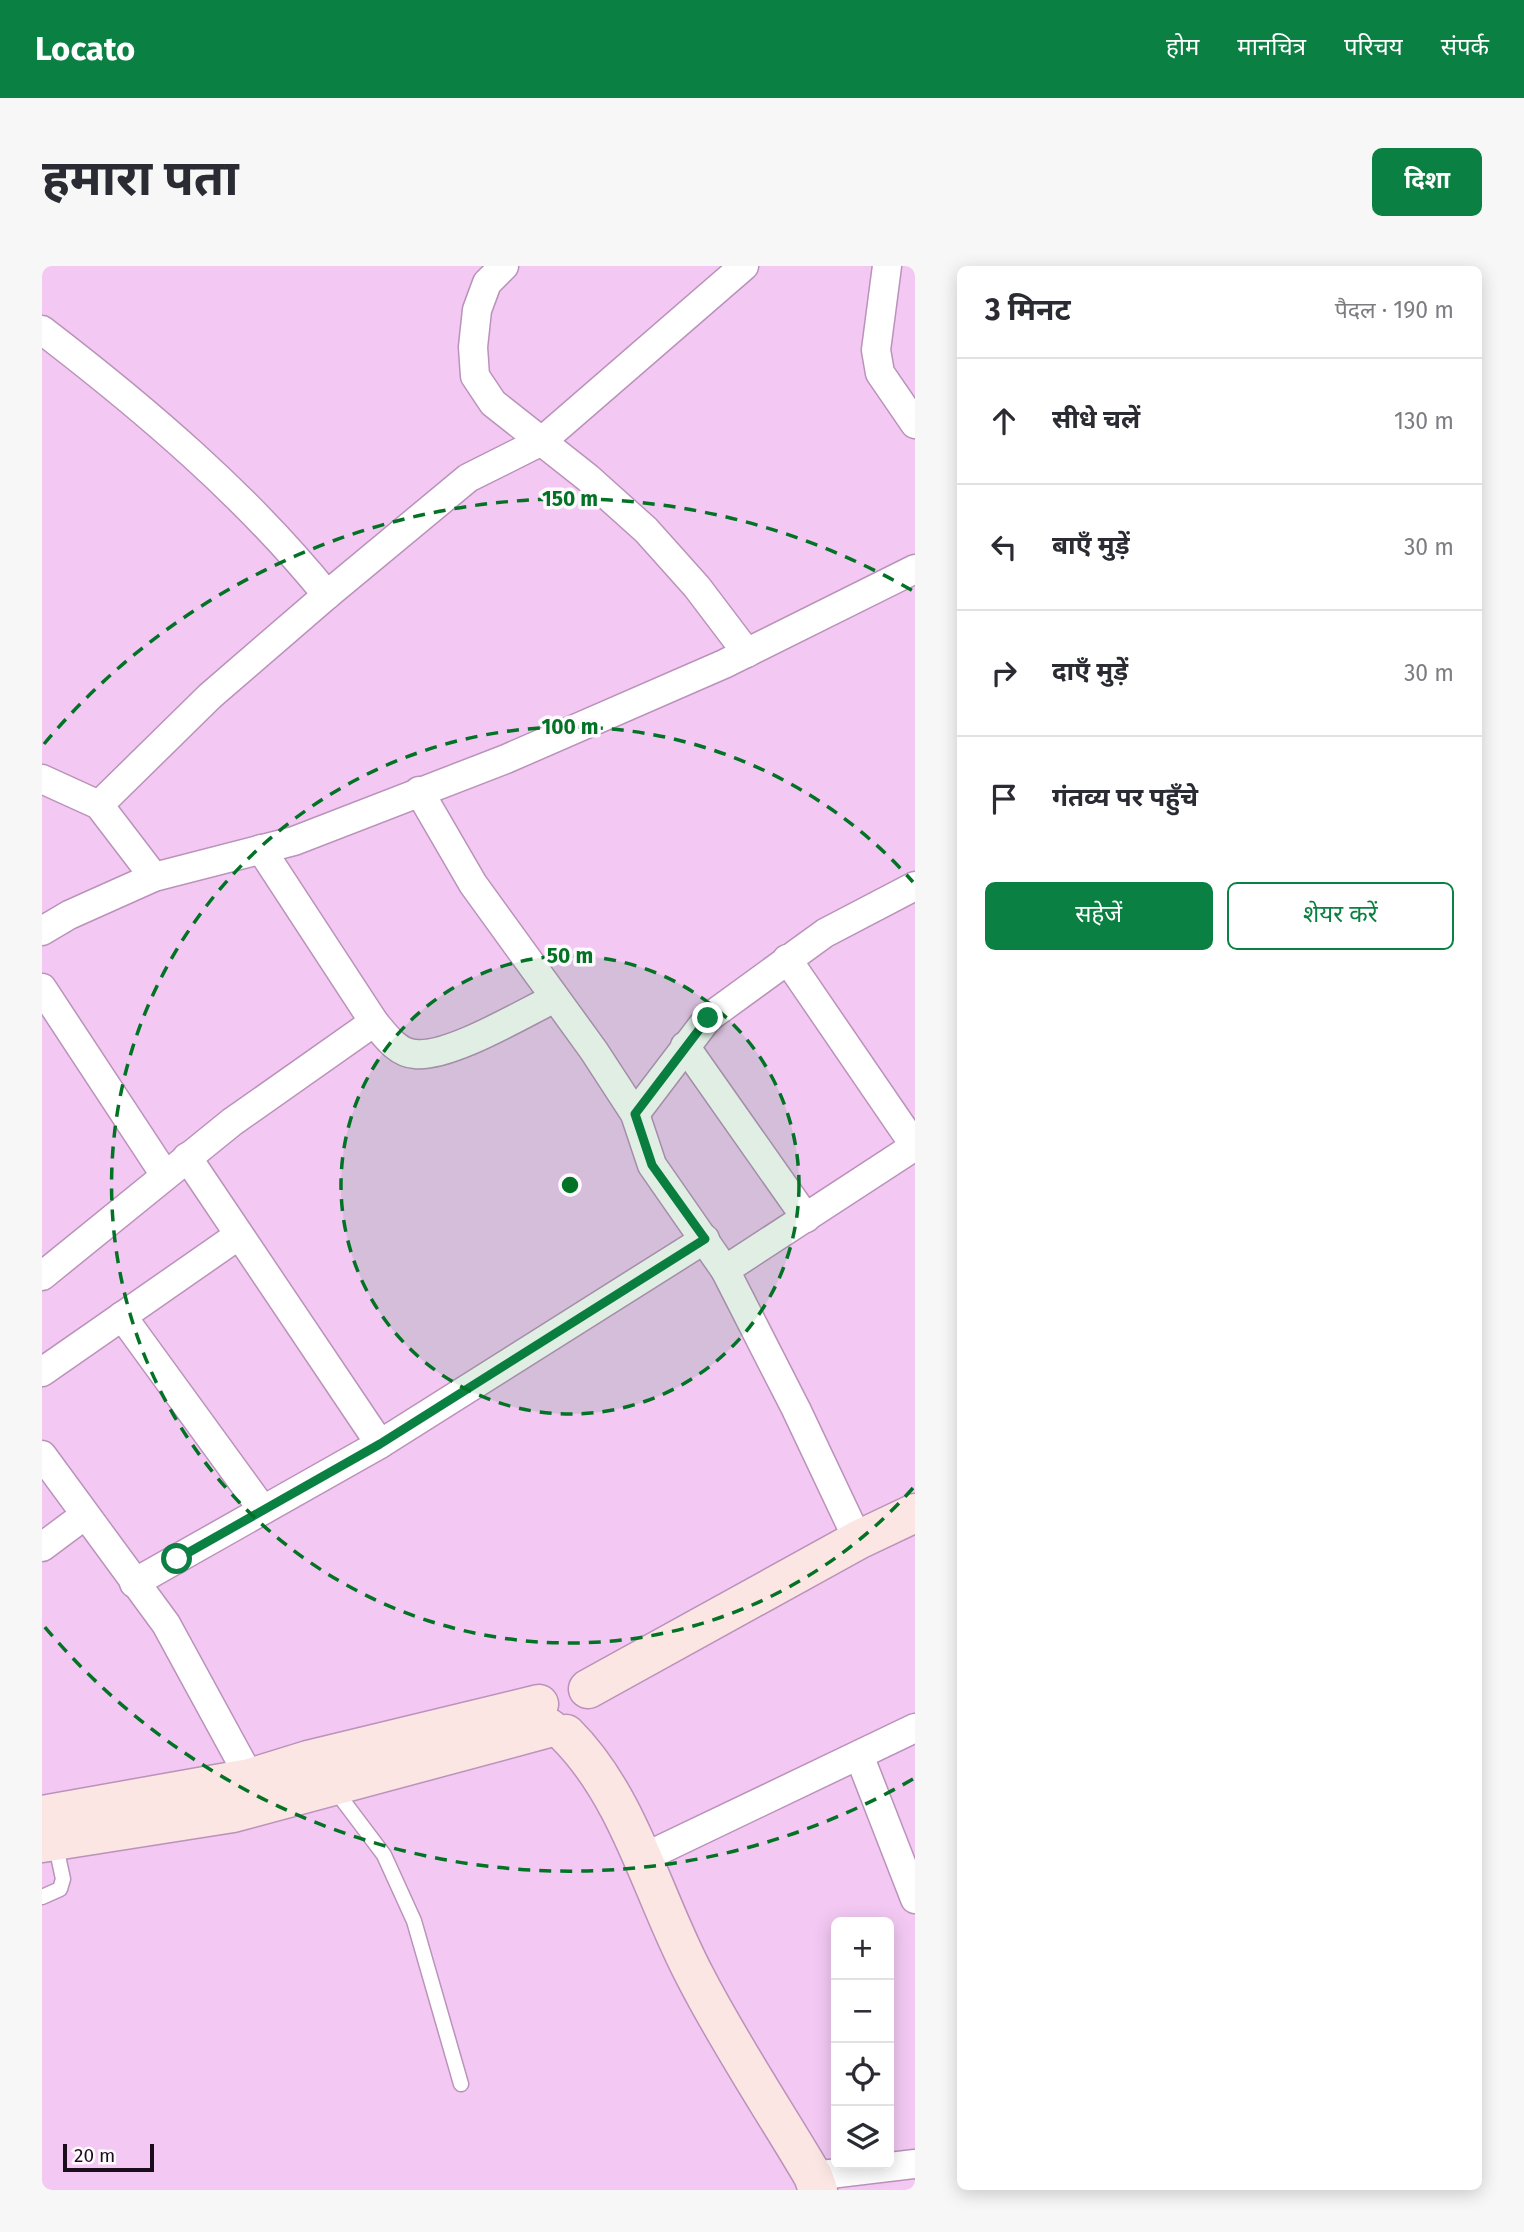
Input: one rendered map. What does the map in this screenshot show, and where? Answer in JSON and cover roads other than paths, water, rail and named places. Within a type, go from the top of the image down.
[{"type":"street","points":[[504,266],[487,283],[477,310],[473,347],[475,376],[493,403],[646,530],[697,587],[747,653]]},
{"type":"street","points":[[99,805],[210,696],[327,595],[468,478],[542,441],[744,266]]},
{"type":"street","points":[[887,266],[876,350],[880,373],[915,425]]},
{"type":"street","points":[[42,330],[139,407],[188,452],[287,545],[327,595]]},
{"type":"street","points":[[42,931],[69,915],[154,877],[294,841],[506,759],[747,653],[915,569]]},
{"type":"street","points":[[42,779],[99,805],[154,877]]},
{"type":"street","points":[[419,791],[473,884],[594,1051],[635,1114],[652,1165],[725,1270],[858,1540]]},
{"type":"street","points":[[261,849],[374,1023],[396,1047],[415,1055],[443,1052],[555,998]]},
{"type":"street","points":[[635,1114],[708,1018],[825,933],[915,886]]},
{"type":"street","points":[[725,1270],[915,1146],[787,959]]},
{"type":"street","points":[[42,988],[165,1175]]},
{"type":"street","points":[[42,1276],[232,1122],[374,1023]]},
{"type":"street","points":[[685,1046],[806,1218]]},
{"type":"street","points":[[187,1157],[380,1444]]},
{"type":"street","points":[[42,1371],[239,1235]]},
{"type":"street","points":[[134,1583],[380,1444],[705,1239]]},
{"type":"street","points":[[122,1316],[263,1510]]},
{"type":"street","points":[[42,1455],[166,1624],[250,1777]]},
{"type":"street","points":[[915,1513],[858,1540],[587,1689],[581,1683],[563,1679],[547,1688],[552,1722],[589,1757],[600,1774],[697,1980],[816,2183],[915,2164]]},
{"type":"street","points":[[42,1547],[85,1515]]},
{"type":"street","points":[[46,1833],[308,1760],[552,1722]]},
{"type":"street","points":[[46,1833],[233,1813],[552,1722]]},
{"type":"street","points":[[641,1859],[915,1728]]},
{"type":"street","points":[[859,1755],[915,1899]]},
{"type":"lane","points":[[331,1787],[360,1820],[384,1855],[414,1921],[461,2084]]},
{"type":"lane","points":[[42,1897],[60,1889],[63,1879],[46,1833]]}]
